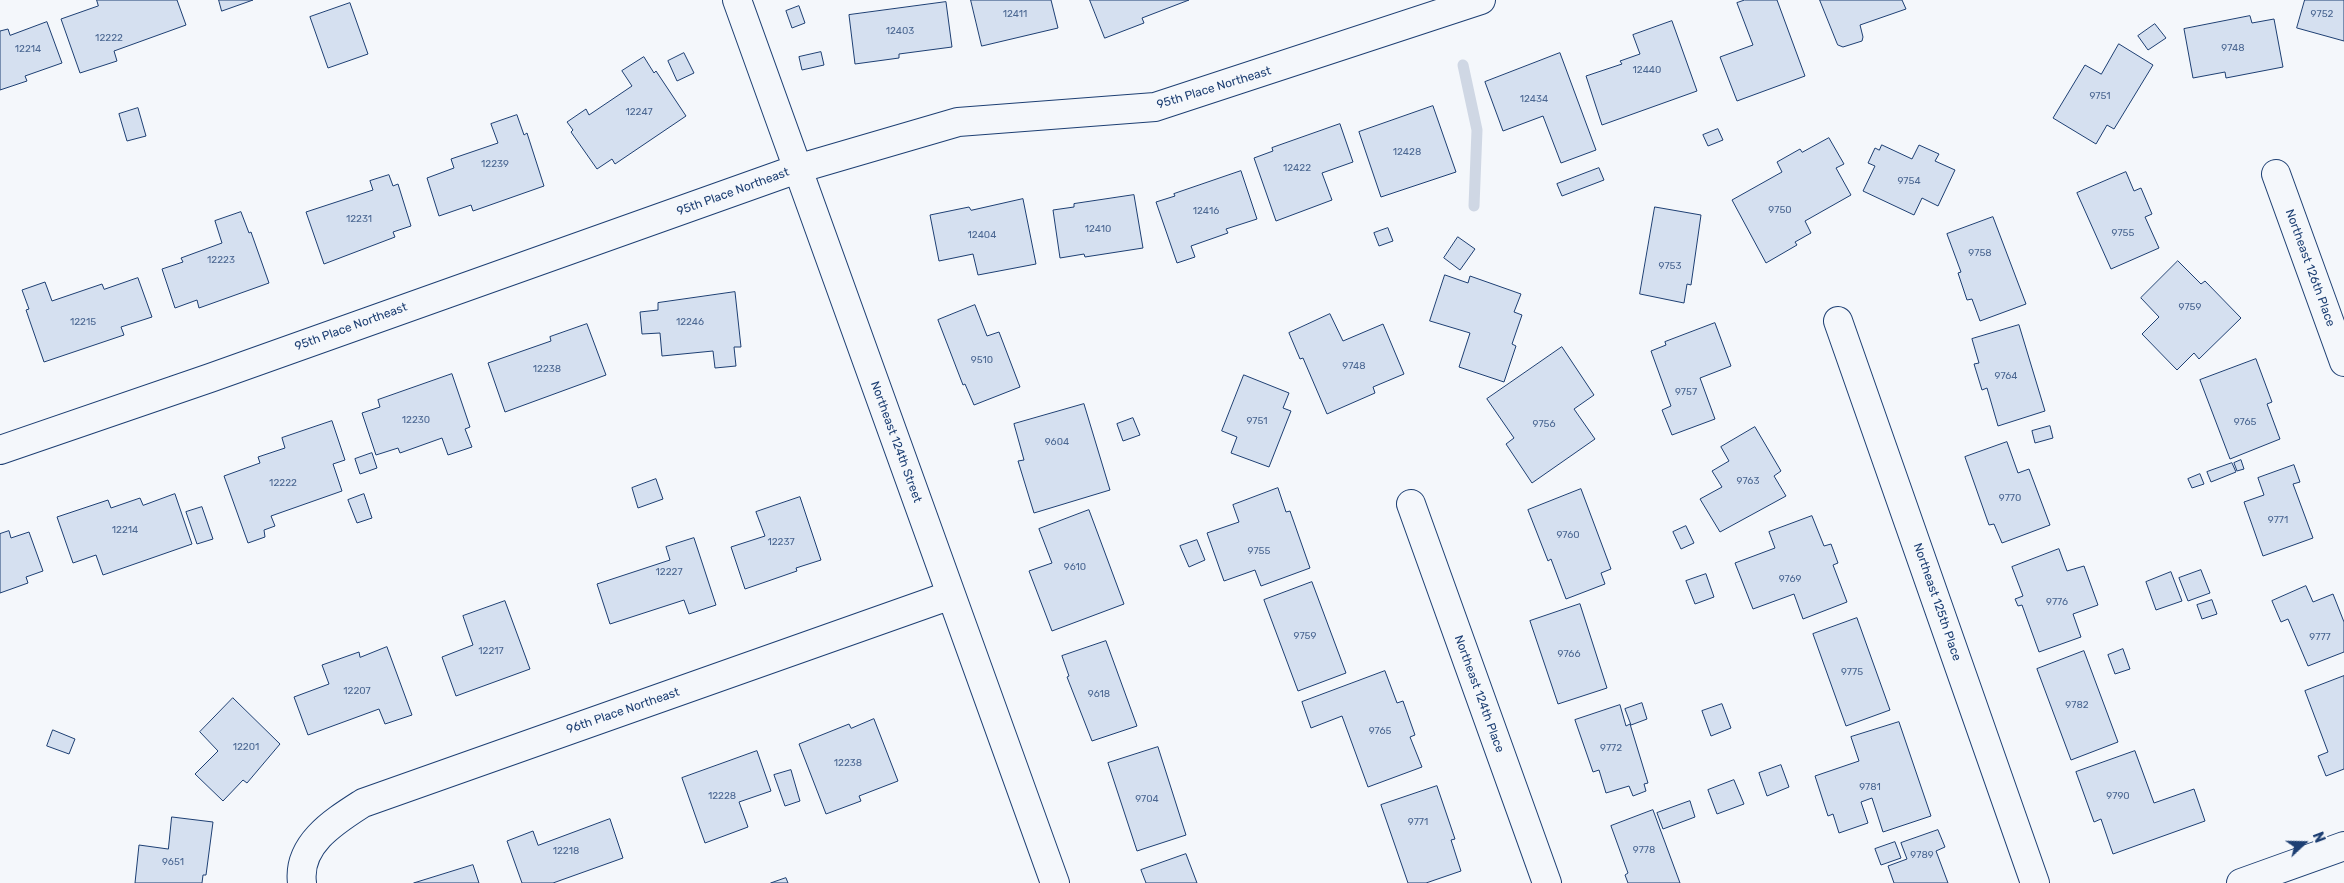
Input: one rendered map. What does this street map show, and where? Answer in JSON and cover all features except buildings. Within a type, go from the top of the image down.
[{"type":"street","name":"Northeast 124th Street","points":[[737,0],[1055,883]]},
{"type":"street","name":"95th Place Northeast","points":[[0,450],[210,378],[797,169],[958,122],[1155,107],[1302,61],[1481,0]]},
{"type":"street","name":"Northeast 126th Place","points":[[2276,174],[2344,362]]},
{"type":"street","name":"Northeast 125th Place","points":[[1838,321],[2036,883]]},
{"type":"street","name":"Northeast 124th Place","points":[[1411,504],[1547,883]]},
{"type":"street","name":"96th Place Northeast","points":[[302,883],[307,850],[331,823],[363,803],[951,595]]},
{"type":"street","points":[[2241,883],[2344,846]]},
{"type":"waterway","points":[[1463,65],[1477,130],[1474,206]]}]
